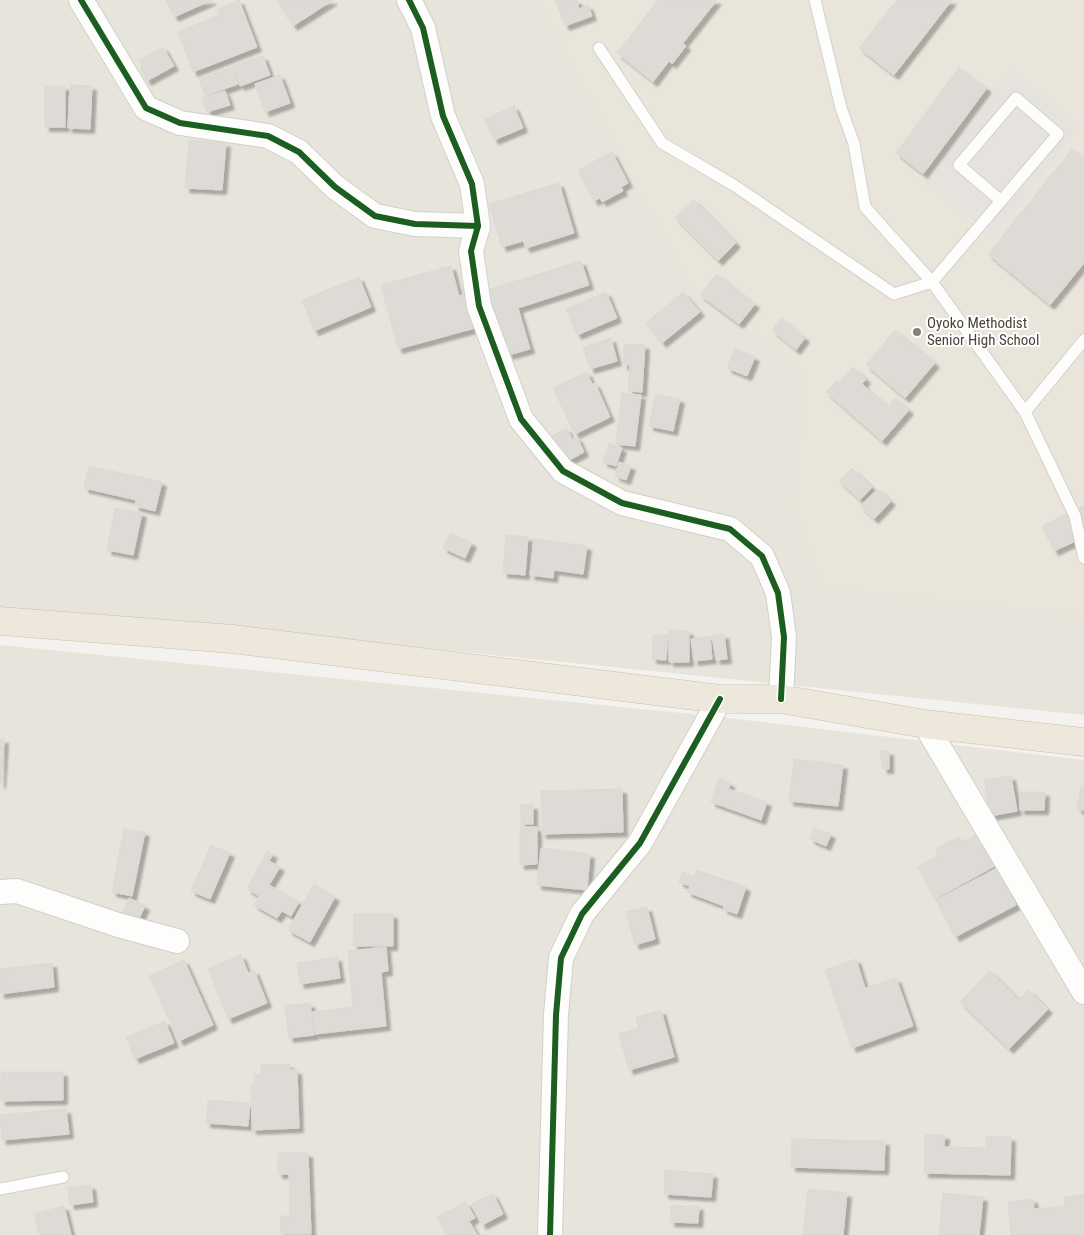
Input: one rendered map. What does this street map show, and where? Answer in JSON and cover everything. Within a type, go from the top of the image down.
[{"type":"highway","points":[[0,621],[232,639],[720,699],[781,700],[926,724],[1084,742]]},
{"type":"street","points":[[81,0],[146,108],[180,123],[268,136],[299,152],[335,187],[375,216],[415,224],[478,226]]},
{"type":"street","points":[[409,0],[423,28],[443,116],[472,184],[478,226],[471,251],[479,306],[521,419],[563,470],[622,503],[730,529],[762,556],[778,594],[783,628],[781,700]]},
{"type":"street","points":[[550,1235],[556,1015],[560,958],[582,914],[640,843],[720,699]]},
{"type":"street","points":[[926,724],[1084,992]]},
{"type":"street","points":[[0,892],[17,891],[118,925],[177,941]]},
{"type":"lane","points":[[815,0],[841,108],[854,144],[865,207],[932,282],[1025,412],[1075,516],[1084,558]]},
{"type":"lane","points":[[599,48],[662,143],[735,186],[894,294],[932,282],[1001,201],[1058,134],[1016,98],[959,165],[1001,201]]},
{"type":"lane","points":[[1025,412],[1084,340]]},
{"type":"lane","points":[[1084,733],[1084,742]]},
{"type":"lane","points":[[0,1189],[63,1177]]},
{"type":"shaded area","points":[[0,0],[1084,0],[1084,715],[315,637],[0,610]]},
{"type":"shaded area","name":"Oyoko Methodist Senior High School","points":[[540,0],[1084,0],[1084,616],[824,588],[793,508],[806,372],[694,293],[542,9]]},
{"type":"shaded area","points":[[1010,70],[1080,126],[993,237],[923,181]]},
{"type":"shaded area","points":[[0,645],[702,715],[1084,760],[1084,1235],[0,1235]]},
{"type":"building","points":[[166,0],[212,0],[174,17]]},
{"type":"building","points":[[239,0],[257,47],[193,72],[178,32],[220,15],[217,9]]},
{"type":"building","points":[[277,0],[333,0],[293,26]]},
{"type":"building","points":[[555,0],[577,0],[579,9],[588,5],[592,16],[565,26]]},
{"type":"building","points":[[658,0],[717,0],[683,43],[686,46],[672,64],[669,61],[653,82],[617,53]]},
{"type":"building","points":[[897,0],[952,0],[894,75],[859,48]]},
{"type":"building","points":[[163,47],[174,66],[147,81],[140,68],[143,67],[139,60]]},
{"type":"building","points":[[263,56],[270,75],[240,86],[233,66]]},
{"type":"building","points":[[232,67],[238,84],[205,96],[199,79]]},
{"type":"building","points":[[959,68],[987,88],[923,174],[896,153]]},
{"type":"building","points":[[280,75],[290,103],[265,112],[255,84]]},
{"type":"building","points":[[70,85],[92,86],[90,129],[68,128]]},
{"type":"building","points":[[45,86],[65,86],[65,127],[45,127]]},
{"type":"building","points":[[225,91],[230,105],[207,112],[202,98]]},
{"type":"building","points":[[514,106],[523,128],[494,140],[485,119]]},
{"type":"building","points":[[189,140],[226,143],[222,190],[185,188]]},
{"type":"building","points":[[1072,149],[1084,159],[1084,263],[1050,305],[988,254]]},
{"type":"building","points":[[612,152],[628,183],[621,187],[623,191],[602,202],[600,198],[594,201],[578,170]]},
{"type":"building","points":[[559,183],[574,233],[526,248],[523,241],[502,247],[489,204]]},
{"type":"building","points":[[694,200],[736,243],[718,261],[675,218]]},
{"type":"building","points":[[581,261],[589,285],[518,308],[530,349],[508,355],[487,290]]},
{"type":"building","points":[[451,266],[459,296],[469,293],[479,327],[398,349],[381,285]]},
{"type":"building","points":[[716,274],[755,304],[739,324],[700,295]]},
{"type":"building","points":[[359,277],[371,307],[314,331],[302,300]]},
{"type":"building","points":[[606,292],[617,318],[577,335],[566,309]]},
{"type":"building","points":[[683,292],[700,312],[662,343],[646,323]]},
{"type":"building","points":[[781,318],[805,338],[796,350],[772,330]]},
{"type":"building","points":[[895,330],[935,363],[905,398],[866,365]]},
{"type":"building","points":[[611,338],[617,361],[590,369],[583,347]]},
{"type":"building","points":[[624,344],[645,345],[642,392],[628,391],[630,365],[623,365]]},
{"type":"building","points":[[735,349],[755,357],[747,376],[727,368]]},
{"type":"building","points":[[853,367],[866,379],[862,384],[888,407],[895,398],[909,410],[882,441],[826,392],[836,381],[839,383]]},
{"type":"building","points":[[587,372],[592,384],[595,383],[610,417],[575,434],[553,388]]},
{"type":"building","points":[[622,393],[641,395],[635,446],[616,444]]},
{"type":"building","points":[[656,394],[680,399],[673,431],[649,426]]},
{"type":"building","points":[[566,428],[572,439],[577,437],[584,452],[566,462],[552,436]]},
{"type":"building","points":[[609,443],[622,448],[616,466],[603,462]]},
{"type":"building","points":[[619,462],[631,466],[626,480],[615,476]]},
{"type":"building","points":[[89,466],[162,482],[155,511],[135,506],[136,500],[84,488]]},
{"type":"building","points":[[852,468],[872,487],[860,500],[839,481]]},
{"type":"building","points":[[878,489],[891,501],[874,519],[860,506]]},
{"type":"building","points":[[1084,506],[1084,537],[1054,551],[1042,526]]},
{"type":"building","points":[[115,508],[142,513],[133,555],[107,550]]},
{"type":"building","points":[[450,533],[472,543],[465,558],[443,548]]},
{"type":"building","points":[[506,535],[528,537],[525,575],[503,573]]},
{"type":"building","points":[[534,539],[587,546],[583,574],[554,570],[553,578],[530,575]]},
{"type":"building","points":[[669,630],[689,631],[689,662],[669,662]]},
{"type":"building","points":[[724,634],[727,659],[716,660],[712,636]]},
{"type":"building","points":[[653,635],[668,635],[666,660],[652,659]]},
{"type":"building","points":[[710,636],[712,659],[694,661],[691,639]]},
{"type":"building","points":[[0,739],[4,739],[1,784],[0,784]]},
{"type":"building","points":[[880,751],[889,751],[889,769],[883,769]]},
{"type":"building","points":[[794,759],[843,765],[838,806],[789,801]]},
{"type":"building","points":[[1011,776],[1017,811],[990,816],[984,780]]},
{"type":"building","points":[[719,778],[730,783],[729,789],[767,802],[761,820],[711,802]]},
{"type":"building","points":[[1081,787],[1084,788],[1084,810],[1077,809]]},
{"type":"building","points":[[622,789],[623,832],[542,834],[541,791]]},
{"type":"building","points":[[1020,792],[1045,792],[1044,810],[1020,810]]},
{"type":"building","points":[[521,805],[533,805],[533,824],[521,824]]},
{"type":"building","points":[[520,827],[537,827],[537,864],[520,865]]},
{"type":"building","points":[[814,828],[831,834],[826,846],[810,839]]},
{"type":"building","points":[[124,829],[145,832],[132,896],[112,892]]},
{"type":"building","points":[[978,834],[995,866],[935,899],[918,867],[938,855],[936,849],[958,837],[962,842]]},
{"type":"building","points":[[211,845],[230,853],[210,899],[191,891]]},
{"type":"building","points":[[541,848],[590,854],[587,890],[537,885]]},
{"type":"building","points":[[267,851],[273,854],[269,861],[280,867],[269,885],[299,902],[291,916],[282,911],[277,918],[254,905],[259,896],[247,889]]},
{"type":"building","points":[[997,868],[1016,905],[955,937],[936,900]]},
{"type":"building","points":[[696,870],[746,887],[737,914],[723,909],[724,906],[687,892],[690,886],[679,882],[682,872],[694,877]]},
{"type":"building","points":[[314,884],[335,897],[310,942],[288,930]]},
{"type":"building","points":[[129,898],[145,906],[136,925],[120,918]]},
{"type":"building","points":[[647,907],[655,939],[635,945],[626,912]]},
{"type":"building","points":[[354,914],[393,914],[393,946],[353,946]]},
{"type":"building","points":[[386,947],[388,971],[381,972],[386,1026],[315,1034],[312,1012],[353,1007],[348,951]]},
{"type":"building","points":[[241,955],[248,973],[254,970],[267,1003],[228,1019],[208,969]]},
{"type":"building","points":[[337,957],[340,978],[300,984],[297,963]]},
{"type":"building","points":[[856,959],[865,988],[896,978],[913,1026],[852,1048],[825,970]]},
{"type":"building","points":[[184,960],[213,1025],[179,1041],[149,976]]},
{"type":"building","points":[[52,963],[54,987],[0,994],[0,969]]},
{"type":"building","points":[[990,971],[1019,1000],[1029,990],[1048,1009],[1009,1049],[960,1002]]},
{"type":"building","points":[[310,1003],[314,1035],[289,1038],[285,1006]]},
{"type":"building","points":[[661,1010],[674,1057],[629,1070],[619,1034],[639,1028],[636,1017]]},
{"type":"building","points":[[165,1021],[174,1043],[135,1059],[126,1037]]},
{"type":"building","points":[[289,1064],[290,1070],[297,1070],[299,1128],[252,1130],[251,1084],[255,1084],[254,1074],[261,1074],[261,1065]]},
{"type":"building","points":[[1,1072],[63,1072],[63,1100],[1,1101]]},
{"type":"building","points":[[208,1100],[250,1103],[248,1126],[206,1123]]},
{"type":"building","points":[[66,1109],[69,1134],[2,1140],[0,1115]]},
{"type":"building","points":[[925,1135],[945,1135],[944,1147],[986,1148],[986,1137],[1011,1137],[1010,1175],[924,1173]]},
{"type":"building","points":[[792,1139],[885,1141],[884,1170],[791,1167]]},
{"type":"building","points":[[278,1153],[308,1153],[311,1234],[281,1234],[280,1216],[290,1216],[289,1174],[278,1174]]},
{"type":"building","points":[[665,1170],[713,1174],[711,1197],[664,1194]]},
{"type":"building","points":[[91,1185],[93,1202],[70,1205],[68,1188]]},
{"type":"building","points":[[808,1189],[847,1193],[843,1235],[803,1235]]},
{"type":"building","points":[[943,1193],[983,1197],[979,1235],[939,1235]]},
{"type":"building","points":[[493,1194],[503,1214],[482,1225],[472,1203]]},
{"type":"building","points":[[1084,1195],[1084,1235],[1011,1235],[1008,1202],[1033,1199],[1034,1209],[1065,1206],[1064,1197]]},
{"type":"building","points":[[466,1202],[475,1218],[469,1221],[477,1235],[447,1235],[437,1217]]},
{"type":"building","points":[[64,1206],[71,1235],[40,1235],[34,1214]]},
{"type":"building","points":[[671,1206],[699,1206],[698,1223],[670,1222]]},
{"type":"cycle path","points":[[81,0],[146,108],[180,123],[268,136],[299,152],[335,187],[375,216],[415,224],[478,226]]},
{"type":"cycle path","points":[[409,0],[423,28],[443,116],[472,184],[478,226],[471,251],[479,306],[521,419],[563,471],[622,503],[730,529],[762,556],[778,593],[784,637],[781,699]]},
{"type":"cycle path","points":[[550,1235],[556,1015],[561,958],[582,914],[640,843],[720,699]]},
{"type":"place","name":"Oyoko Methodist Senior High School","points":[[917,332]]}]
